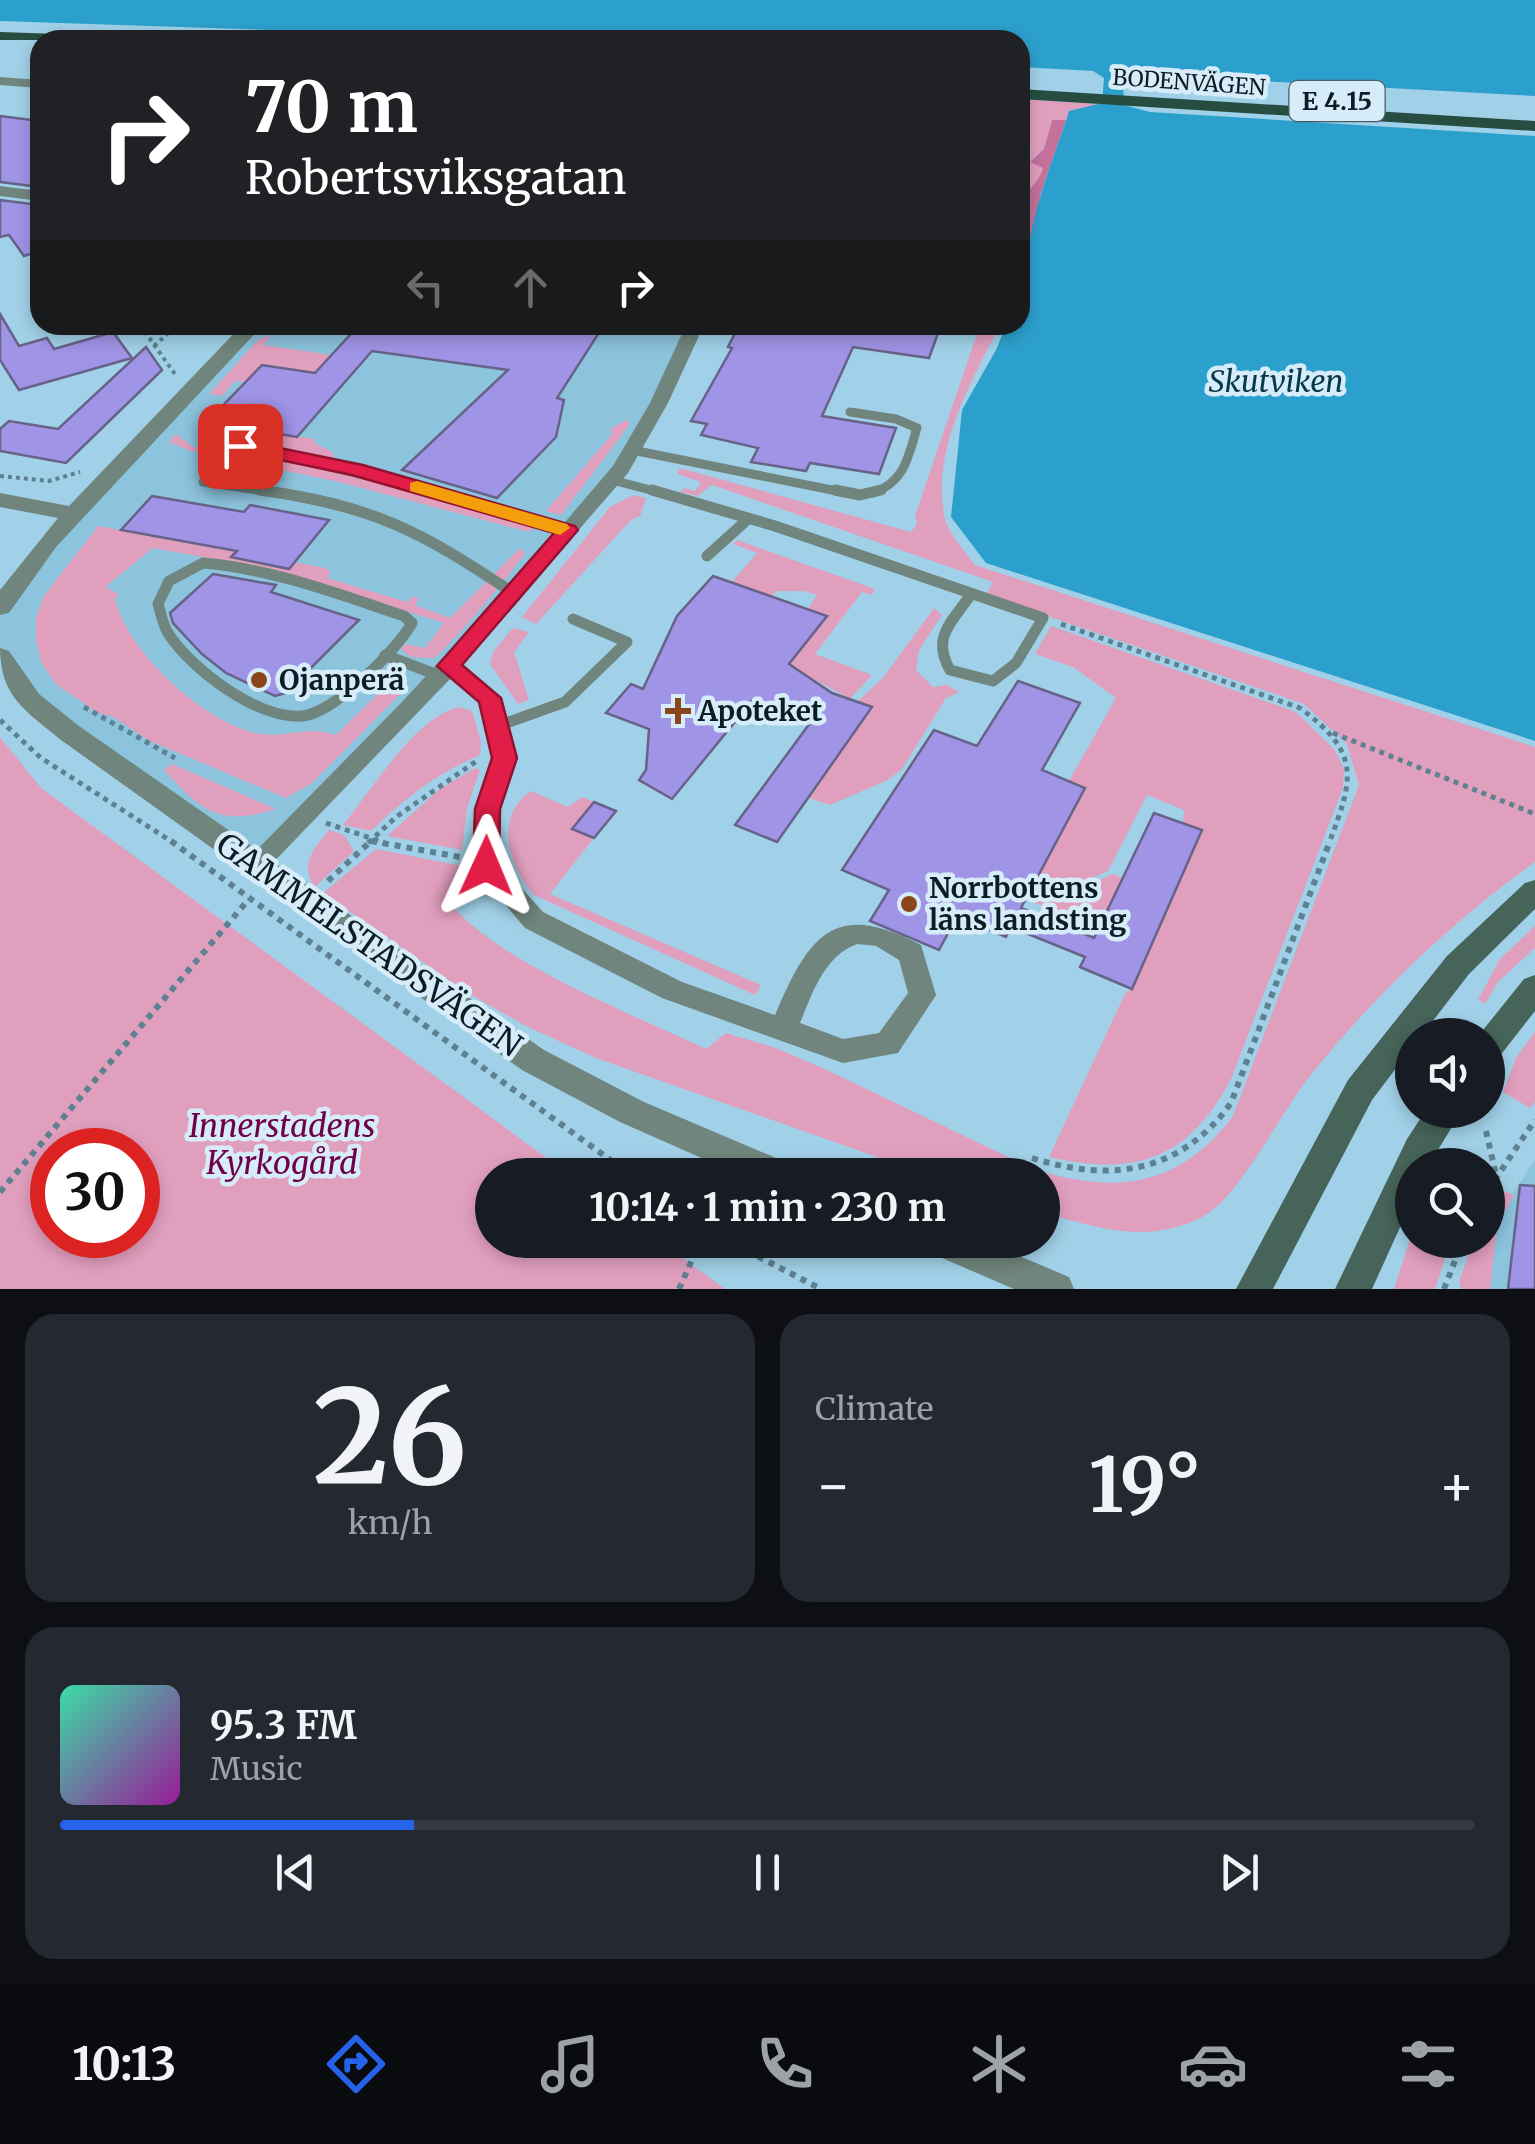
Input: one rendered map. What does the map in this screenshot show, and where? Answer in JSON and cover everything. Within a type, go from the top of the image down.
[{"type":"main road","points":[[0,36],[30,36]]},
{"type":"main road","points":[[0,48],[30,50]]},
{"type":"main road","name":"BODENVÄGEN","points":[[1030,83],[1139,95],[1535,113]]},
{"type":"main road","name":"BODENVÄGEN","points":[[1030,94],[1088,92]]},
{"type":"main road","name":"BODENVÄGEN","points":[[1139,95],[1535,126]]},
{"type":"main road","points":[[1254,1289],[1360,1090],[1458,964],[1535,891]]},
{"type":"main road","points":[[1505,1026],[1535,988]]},
{"type":"main road","points":[[1353,1289],[1433,1128]]},
{"type":"street","points":[[0,81],[30,83]]},
{"type":"street","points":[[0,191],[30,195]]},
{"type":"street","points":[[0,607],[74,514],[243,335]]},
{"type":"street","points":[[254,866],[444,671],[612,480],[659,403],[690,335]]},
{"type":"street","points":[[0,500],[74,514]]},
{"type":"street","name":"GAMMELSTADSVÄGEN","points":[[0,658],[30,700],[70,733],[533,1060],[632,1112],[739,1158]]},
{"type":"street","points":[[444,671],[490,698],[505,758],[488,809],[486,866],[534,920],[672,990],[782,1031],[842,1051],[888,1044],[922,995],[911,953],[875,934],[839,938],[810,966],[782,1031]]},
{"type":"street","points":[[983,1258],[1056,1289]]},
{"type":"lane","points":[[632,450],[860,495],[887,492],[902,479],[916,428],[896,418],[850,412]]},
{"type":"lane","points":[[213,438],[266,454],[356,470],[568,530]]},
{"type":"lane","points":[[612,480],[747,520],[971,594],[1043,618],[1016,663],[992,680],[977,680],[950,670],[939,652],[942,639],[971,594]]},
{"type":"lane","points":[[202,482],[324,501],[381,516],[440,544],[514,594]]},
{"type":"lane","points":[[708,556],[747,520]]},
{"type":"lane","points":[[203,563],[237,564],[404,616],[412,623],[407,634],[385,655],[323,708],[301,716],[282,714],[233,692],[208,673],[162,630],[155,609],[161,588],[186,568],[203,563]]},
{"type":"lane","points":[[499,736],[564,702],[627,642],[573,619]]},
{"type":"lane","points":[[385,655],[444,671]]},
{"type":"path","points":[[147,335],[180,380]]},
{"type":"path","points":[[154,346],[166,335]]},
{"type":"path","points":[[0,476],[48,481]]},
{"type":"path","points":[[1043,618],[1300,708],[1329,732],[1351,765],[1347,798],[1231,1103],[1219,1124],[1200,1142],[1177,1154],[1112,1172],[1060,1166]]},
{"type":"path","points":[[84,707],[175,758]]},
{"type":"path","points":[[0,720],[40,758],[134,814],[607,1158]]},
{"type":"path","points":[[1329,732],[1535,814]]},
{"type":"path","points":[[304,901],[430,790],[499,736]]},
{"type":"path","points":[[337,828],[372,841],[468,858],[486,866]]},
{"type":"path","points":[[0,1192],[249,899]]},
{"type":"path","points":[[1505,1162],[1535,1120]]},
{"type":"path","points":[[1486,1131],[1490,1148]]},
{"type":"path","points":[[678,1289],[693,1258]]},
{"type":"path","points":[[761,1258],[822,1289]]},
{"type":"path","points":[[1444,1289],[1456,1258]]},
{"type":"shaded area","points":[[1052,120],[1066,120],[1041,193],[1030,244],[1030,189],[1043,168],[1030,162],[1044,149]]},
{"type":"shaded area","points":[[246,335],[690,335],[612,481],[254,865],[6,668],[0,653],[4,604]]},
{"type":"shaded area","points":[[1535,1160],[1535,1289],[1471,1289],[1480,1258],[1505,1258],[1505,1205]]},
{"type":"green space","points":[[1030,100],[1102,104],[1069,111],[1066,120],[1052,120],[1044,149],[1030,161]]},
{"type":"green space","points":[[1030,161],[1044,168],[1030,189]]},
{"type":"green space","points":[[977,335],[995,335],[956,418],[943,468],[945,519],[975,565],[1535,747],[1535,862],[1444,935],[1360,1018],[1309,1077],[1231,1191],[1204,1216],[1184,1225],[1124,1231],[1060,1217],[1060,1177],[1120,1182],[1168,1171],[1191,1158],[1233,1116],[1359,785],[1347,744],[1304,704],[986,595],[993,582],[712,485],[697,496],[680,492],[685,488],[695,491],[701,482],[677,474],[680,468],[911,532],[917,524],[915,516]]},
{"type":"green space","points":[[267,336],[264,345],[331,355],[315,373],[262,365],[245,382],[235,381],[222,396],[209,394],[257,341]]},
{"type":"green space","points":[[626,420],[630,424],[561,515],[546,511],[608,439],[613,432],[609,430]]},
{"type":"green space","points":[[267,432],[315,439],[313,442],[332,452],[335,460],[263,446]]},
{"type":"green space","points":[[176,434],[193,447],[350,473],[533,527],[529,532],[339,482],[188,450],[169,442]]},
{"type":"green space","points":[[633,495],[646,498],[640,516],[631,520],[536,624],[522,617],[610,507]]},
{"type":"green space","points":[[98,526],[325,568],[331,571],[327,578],[407,602],[414,596],[419,598],[415,605],[450,618],[520,548],[525,553],[465,627],[433,658],[411,657],[401,649],[405,644],[425,648],[444,623],[279,571],[153,548],[105,587],[119,594],[115,599],[122,619],[134,640],[168,680],[210,712],[251,732],[272,735],[315,731],[336,735],[384,688],[372,680],[377,675],[397,680],[401,693],[312,783],[286,798],[150,741],[112,716],[98,713],[57,685],[42,664],[36,618],[44,596]]},
{"type":"green space","points":[[737,540],[875,589],[872,595],[862,592],[815,654],[872,675],[850,699],[788,665],[826,617],[808,609],[817,595],[777,591],[720,647],[671,628],[677,615],[697,622],[757,553],[733,544]]},
{"type":"green space","points":[[934,608],[942,615],[919,650],[916,670],[933,687],[947,685],[959,692],[946,698],[902,769],[888,780],[830,805],[809,798],[872,708],[857,702],[883,678]]},
{"type":"green space","points":[[1051,626],[1296,712],[1335,750],[1344,769],[1343,788],[1231,1079],[1197,1128],[1157,1156],[1134,1162],[1108,1165],[1049,1157],[1125,994],[1132,988],[1202,831],[1183,823],[1184,810],[1147,795],[1108,871],[1053,895],[1032,887],[1085,788],[1069,781],[1116,698],[1073,667],[1035,654]]},
{"type":"green space","points":[[513,628],[529,632],[514,652],[529,700],[518,704],[490,664],[493,652]]},
{"type":"green space","points":[[459,707],[472,711],[481,742],[480,755],[422,788],[371,831],[343,825],[411,740],[426,725]]},
{"type":"green space","name":"Innerstadens Kyrkogård","points":[[0,737],[41,788],[547,1158],[475,1158],[475,1258],[683,1258],[725,1289],[0,1289]]},
{"type":"green space","points":[[172,764],[276,809],[239,816],[212,812],[189,796],[164,770]]},
{"type":"green space","points":[[475,768],[480,770],[467,808],[462,850],[387,836],[440,789]]},
{"type":"green space","points":[[531,791],[568,807],[582,797],[594,802],[572,829],[594,838],[550,894],[761,985],[755,995],[534,895],[518,870],[509,842],[512,814]]},
{"type":"green space","points":[[329,830],[344,835],[354,851],[315,887],[308,864]]},
{"type":"green space","points":[[376,849],[462,866],[473,873],[445,898],[468,922],[531,965],[706,1049],[726,1033],[776,1048],[1010,1158],[880,1158],[596,1058],[526,1026],[466,992],[323,893]]},
{"type":"green space","points":[[1112,874],[1123,878],[1098,929],[1026,899],[1028,894],[1054,902]]},
{"type":"green space","points":[[1535,926],[1535,948],[1498,982],[1485,1004],[1478,1000],[1500,959]]},
{"type":"green space","points":[[1535,1032],[1535,1102],[1530,1108],[1505,1093],[1516,1058]]},
{"type":"green space","points":[[1505,1191],[1514,1195],[1505,1211]]},
{"type":"green space","points":[[1404,1258],[1445,1258],[1435,1289],[1394,1289]]},
{"type":"green space","points":[[1468,1258],[1494,1258],[1490,1289],[1461,1289],[1459,1282]]},
{"type":"water","name":"Skutviken","points":[[0,0],[1535,0],[1535,96],[1150,75],[1123,80],[1124,105],[1150,112],[1535,136],[1535,741],[986,563],[951,517],[962,410],[1002,335],[1030,335],[1030,241],[1069,111],[1102,103],[1104,78],[1093,71],[1030,68],[1030,30],[272,30],[0,21]]},
{"type":"building","points":[[0,116],[30,120],[30,186],[0,182]]},
{"type":"building","points":[[0,200],[30,204],[30,254],[24,256],[9,235],[0,237]]},
{"type":"building","points":[[0,314],[19,346],[47,338],[54,349],[115,335],[132,358],[19,390],[0,360]]},
{"type":"building","points":[[350,335],[598,335],[557,398],[564,400],[556,437],[497,498],[402,470],[508,370],[372,351],[297,437],[207,422],[262,365],[315,373]]},
{"type":"building","points":[[734,335],[937,335],[929,358],[853,347],[822,416],[896,428],[879,474],[810,463],[806,471],[751,462],[758,448],[701,435],[707,424],[691,421],[732,348],[728,347]]},
{"type":"building","points":[[146,347],[162,370],[66,463],[0,451],[0,429],[9,421],[58,429]]},
{"type":"building","points":[[152,496],[244,512],[250,505],[329,520],[289,569],[231,557],[237,551],[121,530]]},
{"type":"building","points":[[213,574],[276,585],[271,592],[359,620],[286,693],[275,696],[226,673],[173,623],[170,613]]},
{"type":"building","points":[[713,576],[827,616],[789,664],[832,693],[872,707],[777,842],[735,825],[810,723],[752,701],[672,799],[639,780],[646,770],[649,729],[606,713],[631,684],[643,689],[677,616]]},
{"type":"building","points":[[1018,681],[1080,703],[1042,770],[1085,788],[1021,908],[1094,938],[1154,813],[1202,830],[1132,989],[1080,967],[1085,957],[1011,927],[1006,937],[957,917],[939,950],[870,921],[889,890],[842,870],[934,730],[977,746]]},
{"type":"building","points":[[594,802],[616,811],[594,838],[572,829]]},
{"type":"building","points":[[1520,1185],[1535,1186],[1535,1289],[1508,1289]]},
{"type":"slow traffic","points":[[417,487],[560,528]]},
{"type":"place","name":"Ojanperä","points":[[259,680]]},
{"type":"place","name":"Apoteket","points":[[678,711]]},
{"type":"place","name":"Norrbottens läns landsting","points":[[909,904]]},
{"type":"route","points":[[240,446],[356,470],[568,530],[448,666],[490,698],[505,758],[488,809],[486,866]]}]
